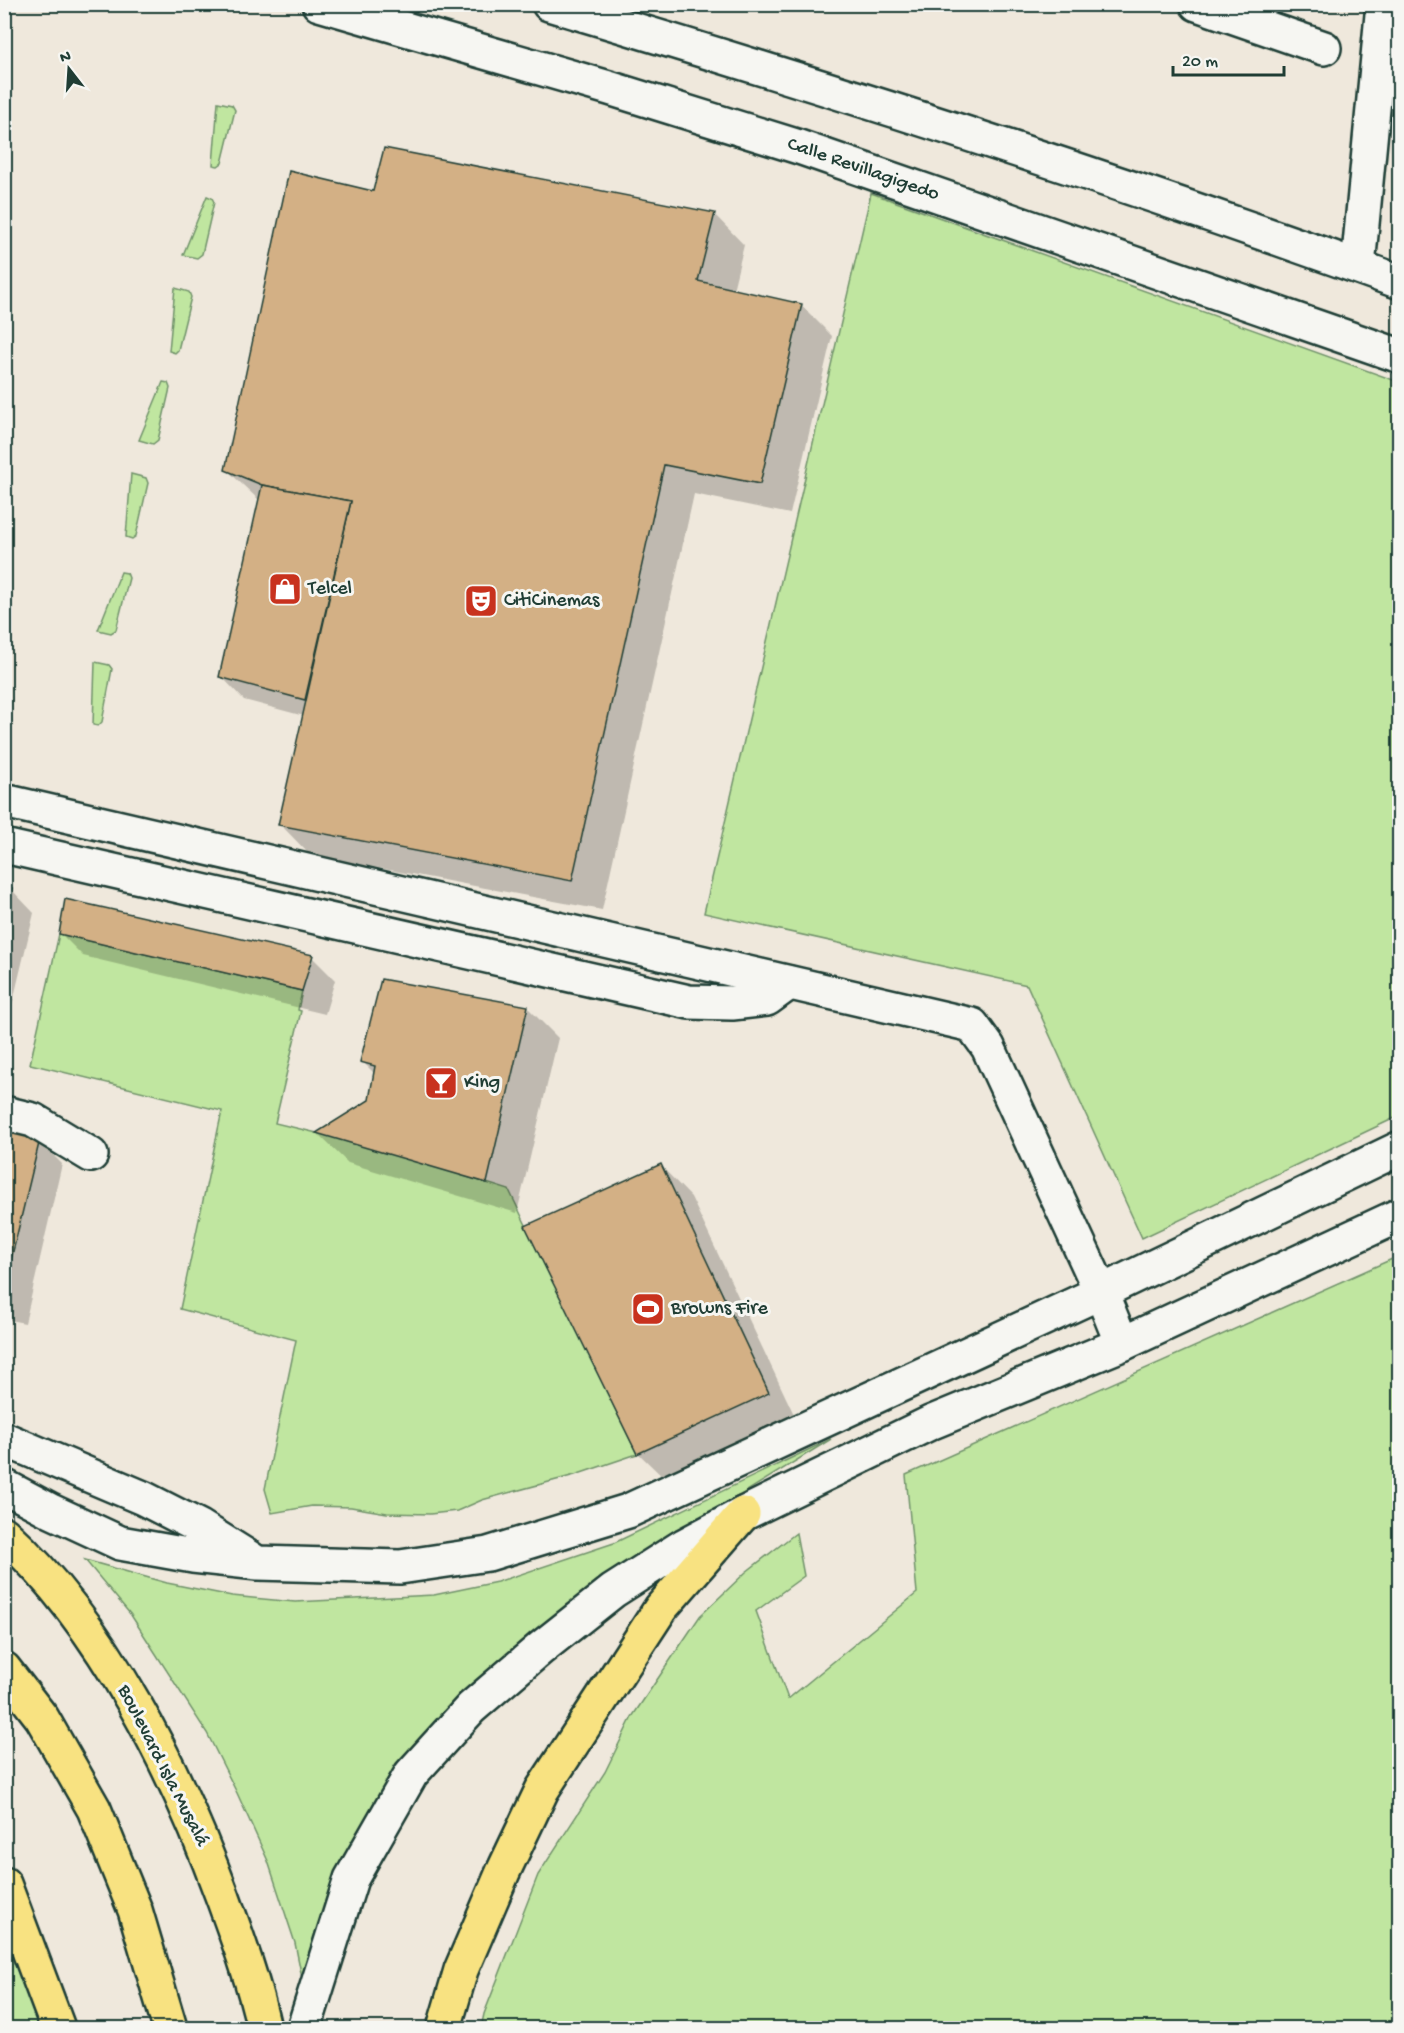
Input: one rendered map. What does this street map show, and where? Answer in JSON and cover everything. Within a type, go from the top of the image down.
[{"type":"main road","points":[[444,2028],[461,1970],[503,1872],[542,1790],[661,1608],[743,1514]]},
{"type":"main road","name":"Boulevard Isla Musalá","points":[[4,1534],[78,1616],[140,1713],[201,1837],[254,1981],[264,2028]]},
{"type":"main road","points":[[4,1669],[42,1718],[94,1809],[135,1910],[170,2028]]},
{"type":"main road","points":[[4,1884],[58,2028]]},
{"type":"street","name":"Calle Revillagigedo","points":[[319,4],[410,16],[799,147],[1400,356]]},
{"type":"street","points":[[549,4],[734,60],[1029,155],[1400,282]]},
{"type":"street","points":[[1197,4],[1324,48]]},
{"type":"street","points":[[1358,266],[1383,4]]},
{"type":"street","points":[[4,801],[972,1025],[988,1047],[1101,1292],[1122,1344]]},
{"type":"street","points":[[4,846],[689,1002],[732,1003],[767,999],[789,983]]},
{"type":"street","points":[[4,1113],[33,1119],[91,1155]]},
{"type":"street","points":[[4,1486],[120,1543],[193,1556],[258,1563],[400,1567],[488,1554],[628,1511],[1101,1292],[1400,1148]]},
{"type":"street","points":[[304,2028],[351,1879],[411,1774],[471,1708],[613,1591],[685,1545],[743,1514],[930,1423],[1122,1344],[1400,1215]]},
{"type":"street","points":[[4,1439],[143,1498],[200,1527],[258,1563]]},
{"type":"green space","points":[[218,102],[232,105],[235,110],[222,163],[218,166],[213,165]]},
{"type":"green space","points":[[871,193],[1399,382],[1399,1116],[1142,1238],[1027,985],[704,913]]},
{"type":"green space","points":[[207,196],[214,202],[202,254],[197,258],[183,255]]},
{"type":"green space","points":[[175,288],[189,292],[191,297],[178,350],[175,353],[169,351]]},
{"type":"green space","points":[[163,382],[168,383],[170,388],[158,440],[153,444],[139,440]]},
{"type":"green space","points":[[131,474],[146,478],[148,483],[136,536],[132,539],[126,537]]},
{"type":"green space","points":[[121,572],[127,573],[129,578],[116,630],[111,633],[98,630]]},
{"type":"green space","points":[[95,662],[109,665],[112,669],[102,722],[98,726],[93,725]]},
{"type":"green space","points":[[59,934],[302,991],[298,1010],[301,1011],[275,1123],[363,1144],[509,1190],[637,1454],[575,1475],[482,1500],[457,1511],[430,1514],[387,1513],[351,1507],[312,1506],[272,1513],[265,1489],[296,1340],[180,1309],[222,1111],[30,1064]]},
{"type":"green space","points":[[1399,1256],[1399,2028],[481,2028],[484,2014],[538,1875],[605,1772],[632,1717],[700,1616],[746,1572],[796,1533],[804,1576],[756,1611],[788,1699],[917,1593],[906,1475]]},
{"type":"green space","points":[[831,1439],[623,1568],[423,1746],[308,2008],[295,1943],[268,1861],[237,1793],[207,1733],[131,1615],[85,1560],[167,1583],[232,1596],[295,1602],[434,1595],[497,1582],[614,1543]]},
{"type":"green space","points":[[4,1920],[43,2028],[5,2028]]},
{"type":"building","name":"CitiCinemas","points":[[384,148],[715,213],[698,281],[802,304],[760,484],[664,465],[572,881],[278,825],[351,501],[262,485],[225,470],[289,171],[373,191]]},
{"type":"building","name":"Telcel","points":[[262,485],[351,501],[305,700],[219,677]]},
{"type":"building","points":[[4,886],[12,888],[4,919]]},
{"type":"building","points":[[65,899],[313,955],[302,991],[59,934]]},
{"type":"building","name":"King","points":[[381,979],[528,1006],[487,1183],[316,1133],[369,1100],[375,1066],[360,1062]]},
{"type":"building","points":[[4,1131],[40,1139],[4,1289]]},
{"type":"building","name":"Browns Fire","points":[[661,1164],[769,1393],[637,1454],[525,1226]]},
{"type":"place","name":"Telcel","points":[[285,589]]},
{"type":"place","name":"CitiCinemas","points":[[481,601]]},
{"type":"place","name":"King","points":[[441,1083]]},
{"type":"place","name":"Browns Fire","points":[[648,1309]]}]
